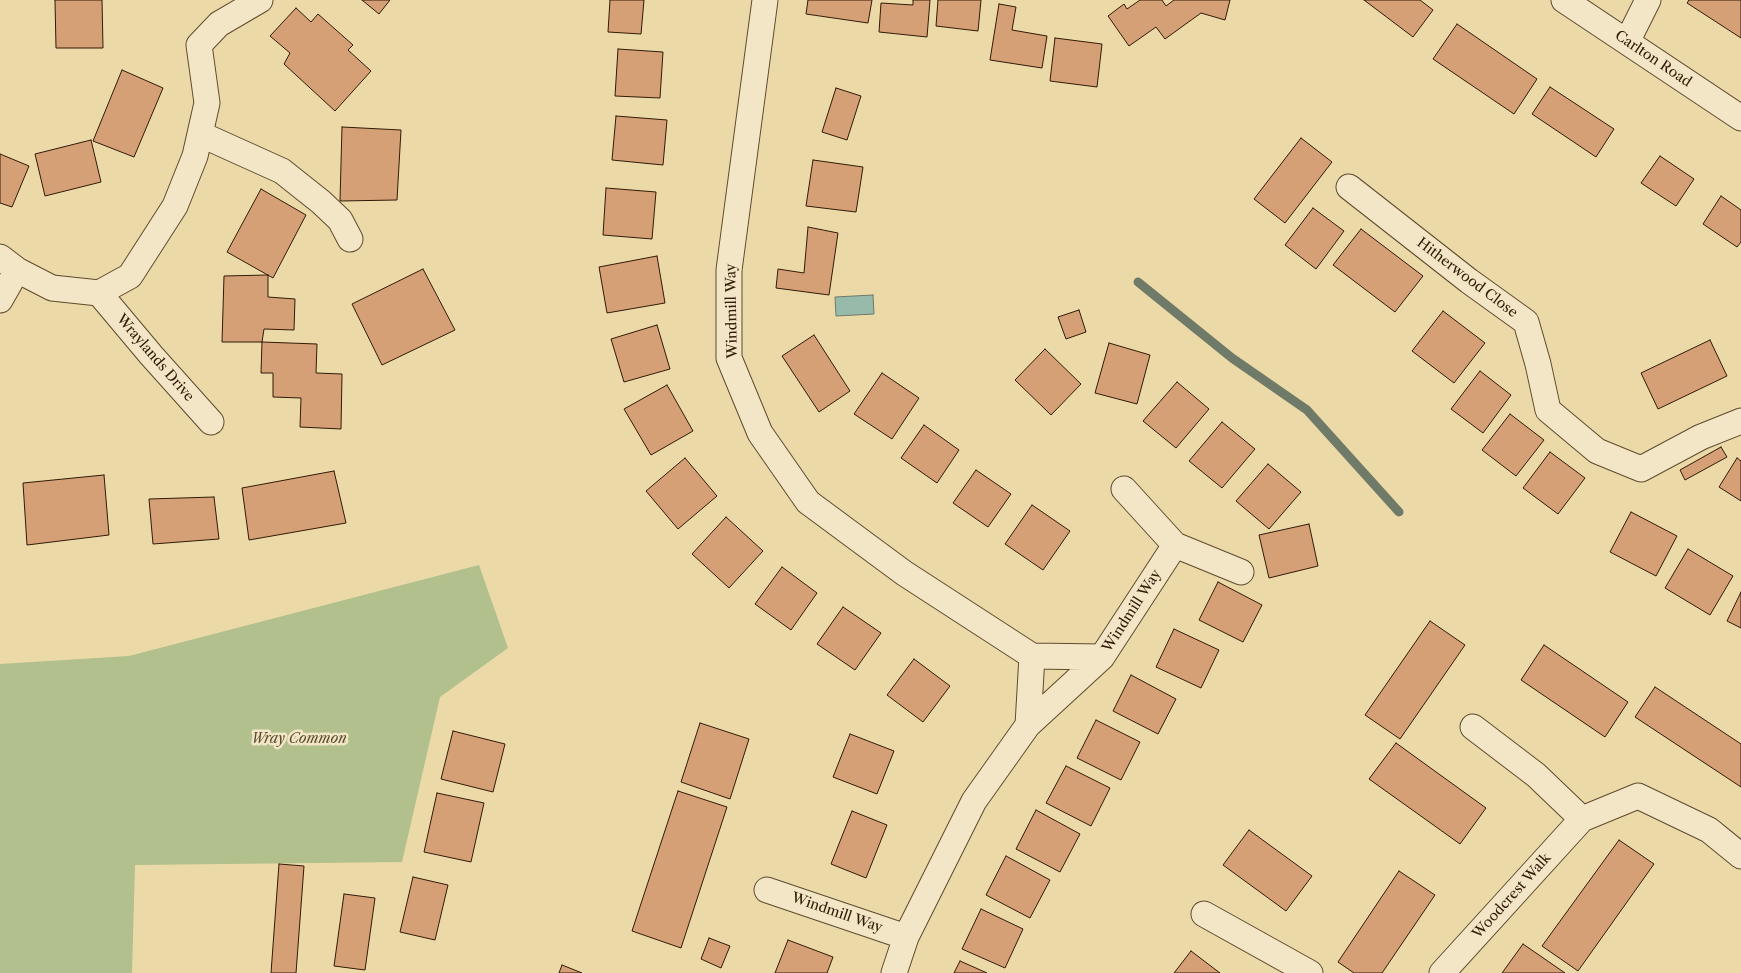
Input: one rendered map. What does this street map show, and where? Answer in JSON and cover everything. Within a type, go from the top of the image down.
[{"type":"street","points":[[0,300],[9,264],[52,288],[99,293],[130,276],[175,206],[195,156],[207,103],[200,45],[219,24],[260,0]]},
{"type":"street","name":"Windmill Way","points":[[765,0],[729,270],[729,358],[760,433],[808,502],[904,573],[1032,656]]},
{"type":"street","name":"Carlton Road","points":[[1564,0],[1741,118]]},
{"type":"street","points":[[1627,42],[1648,0]]},
{"type":"street","points":[[200,134],[282,171],[340,220],[350,239]]},
{"type":"street","name":"Hitherwood Close","points":[[1349,187],[1469,281],[1526,322],[1548,410],[1597,451],[1641,470],[1700,437],[1741,420]]},
{"type":"street","name":"Wraylands Drive","points":[[99,293],[211,422]]},
{"type":"street","points":[[1124,489],[1175,545],[1241,572]]},
{"type":"street","name":"Windmill Way","points":[[894,973],[906,937],[974,801],[1028,725],[1102,657],[1175,545]]},
{"type":"street","points":[[1028,725],[1032,656],[1102,657]]},
{"type":"street","points":[[1472,727],[1536,775],[1582,819]]},
{"type":"street","name":"Woodcrest Walk","points":[[1442,973],[1582,819],[1638,796],[1709,830],[1741,856]]},
{"type":"street","name":"Windmill Way","points":[[767,890],[906,937]]},
{"type":"street","points":[[1204,914],[1310,973]]},
{"type":"green space","name":"Wray Common","points":[[479,565],[508,648],[440,697],[402,862],[135,865],[132,973],[0,973],[0,664],[129,656]]},
{"type":"shaded area","points":[[873,295],[874,314],[836,316],[835,297]]},
{"type":"building","points":[[55,0],[102,0],[103,48],[56,48]]},
{"type":"building","points":[[362,0],[390,0],[379,14]]},
{"type":"building","points":[[610,0],[644,0],[641,34],[608,32]]},
{"type":"building","points":[[808,0],[872,0],[868,23],[806,14]]},
{"type":"building","points":[[913,0],[930,0],[927,37],[879,32],[881,3],[913,5]]},
{"type":"building","points":[[938,0],[981,0],[978,31],[936,26]]},
{"type":"building","points":[[1140,0],[1162,0],[1166,6],[1174,0],[1230,0],[1225,20],[1201,13],[1165,39],[1156,27],[1129,46],[1108,16],[1124,4],[1127,9]]},
{"type":"building","points":[[1364,0],[1420,0],[1433,10],[1413,37]]},
{"type":"building","points":[[1689,0],[1741,0],[1741,38],[1687,3]]},
{"type":"building","points":[[999,4],[1016,7],[1012,30],[1047,36],[1042,68],[990,60]]},
{"type":"building","points":[[296,8],[311,22],[318,14],[353,45],[348,50],[371,71],[335,111],[284,64],[290,53],[270,36]]},
{"type":"building","points":[[1457,24],[1537,79],[1514,114],[1433,59]]},
{"type":"building","points":[[1055,38],[1102,44],[1097,87],[1050,81]]},
{"type":"building","points":[[618,49],[663,52],[660,98],[615,96]]},
{"type":"building","points":[[122,70],[163,88],[134,157],[93,141]]},
{"type":"building","points":[[1550,87],[1614,129],[1596,157],[1532,114]]},
{"type":"building","points":[[836,88],[861,96],[847,140],[822,132]]},
{"type":"building","points":[[616,116],[667,120],[663,165],[612,160]]},
{"type":"building","points":[[342,127],[401,130],[397,200],[340,201]]},
{"type":"building","points":[[1301,138],[1332,162],[1285,223],[1254,199]]},
{"type":"building","points":[[91,140],[101,182],[45,196],[35,154]]},
{"type":"building","points":[[0,154],[29,166],[12,207],[0,203]]},
{"type":"building","points":[[1660,156],[1694,179],[1676,206],[1641,183]]},
{"type":"building","points":[[813,160],[863,167],[856,212],[806,206]]},
{"type":"building","points":[[606,188],[656,192],[652,239],[603,235]]},
{"type":"building","points":[[261,189],[306,215],[273,278],[227,252]]},
{"type":"building","points":[[1721,196],[1741,210],[1741,242],[1737,247],[1703,224]]},
{"type":"building","points":[[1313,208],[1344,231],[1316,269],[1285,245]]},
{"type":"building","points":[[808,227],[838,233],[829,295],[776,288],[778,269],[804,273]]},
{"type":"building","points":[[1361,229],[1423,276],[1395,312],[1333,265]]},
{"type":"building","points":[[657,256],[665,303],[607,313],[599,267]]},
{"type":"building","points":[[423,269],[455,330],[382,365],[352,304]]},
{"type":"building","points":[[268,275],[268,297],[295,299],[294,330],[264,329],[262,342],[222,342],[224,276]]},
{"type":"building","points":[[1079,310],[1086,332],[1066,339],[1058,317]]},
{"type":"building","points":[[1443,311],[1485,343],[1454,383],[1412,351]]},
{"type":"building","points":[[657,325],[670,369],[624,382],[611,339]]},
{"type":"building","points":[[814,335],[850,391],[819,412],[782,356]]},
{"type":"building","points":[[1710,340],[1727,376],[1658,409],[1641,373]]},
{"type":"building","points":[[262,342],[317,344],[316,373],[342,374],[341,429],[300,427],[301,398],[273,397],[273,373],[261,373]]},
{"type":"building","points":[[1109,343],[1150,355],[1137,404],[1095,393]]},
{"type":"building","points":[[1045,349],[1081,384],[1051,415],[1015,380]]},
{"type":"building","points":[[1480,371],[1511,395],[1483,433],[1451,409]]},
{"type":"building","points":[[882,373],[919,398],[892,439],[854,414]]},
{"type":"building","points":[[1177,382],[1209,409],[1176,448],[1143,421]]},
{"type":"building","points":[[667,385],[693,431],[651,455],[624,409]]},
{"type":"building","points":[[1510,414],[1544,440],[1516,476],[1482,450]]},
{"type":"building","points":[[1222,422],[1255,449],[1222,488],[1189,461]]},
{"type":"building","points":[[924,425],[959,450],[937,483],[901,458]]},
{"type":"building","points":[[1721,447],[1727,457],[1685,480],[1680,470]]},
{"type":"building","points":[[1550,452],[1585,478],[1558,514],[1523,488]]},
{"type":"building","points":[[685,458],[717,496],[678,529],[646,491]]},
{"type":"building","points":[[1737,458],[1741,461],[1741,501],[1719,487]]},
{"type":"building","points":[[1268,464],[1301,492],[1269,529],[1236,501]]},
{"type":"building","points":[[976,470],[1011,494],[988,527],[953,503]]},
{"type":"building","points":[[334,471],[346,523],[249,540],[242,488]]},
{"type":"building","points":[[104,475],[109,535],[27,545],[23,483]]},
{"type":"building","points":[[214,497],[219,539],[153,544],[149,499]]},
{"type":"building","points":[[1032,505],[1070,531],[1043,570],[1005,544]]},
{"type":"building","points":[[1631,512],[1677,536],[1656,576],[1610,552]]},
{"type":"building","points":[[726,517],[763,551],[729,588],[692,554]]},
{"type":"building","points":[[1309,524],[1318,566],[1269,578],[1259,535]]},
{"type":"building","points":[[1688,549],[1733,576],[1710,615],[1665,588]]},
{"type":"building","points":[[782,567],[817,593],[791,630],[755,604]]},
{"type":"building","points":[[1218,582],[1262,605],[1243,642],[1199,620]]},
{"type":"building","points":[[1741,592],[1741,628],[1727,621]]},
{"type":"building","points":[[843,607],[881,633],[855,670],[817,644]]},
{"type":"building","points":[[1430,621],[1465,645],[1400,739],[1365,715]]},
{"type":"building","points":[[1174,629],[1219,650],[1201,688],[1156,667]]},
{"type":"building","points":[[1544,645],[1628,702],[1605,737],[1521,680]]},
{"type":"building","points":[[914,659],[950,686],[923,722],[887,695]]},
{"type":"building","points":[[1131,675],[1176,699],[1158,734],[1113,711]]},
{"type":"building","points":[[1655,687],[1741,744],[1741,787],[1635,717]]},
{"type":"building","points":[[1096,720],[1140,742],[1121,780],[1077,758]]},
{"type":"building","points":[[700,723],[749,739],[730,799],[681,782]]},
{"type":"building","points":[[453,731],[505,744],[493,792],[441,779]]},
{"type":"building","points":[[850,734],[894,751],[877,794],[833,777]]},
{"type":"building","points":[[1396,743],[1486,808],[1460,844],[1369,779]]},
{"type":"building","points":[[1066,766],[1110,788],[1091,826],[1046,803]]},
{"type":"building","points":[[678,791],[727,807],[681,948],[632,931]]},
{"type":"building","points":[[437,793],[484,803],[471,862],[424,852]]},
{"type":"building","points":[[1036,810],[1080,834],[1060,872],[1016,849]]},
{"type":"building","points":[[852,811],[887,825],[866,878],[831,864]]},
{"type":"building","points":[[1249,830],[1312,876],[1286,911],[1223,865]]},
{"type":"building","points":[[1619,840],[1654,864],[1578,971],[1542,946]]},
{"type":"building","points":[[1006,856],[1050,880],[1030,918],[986,895]]},
{"type":"building","points":[[279,864],[304,866],[296,973],[271,973]]},
{"type":"building","points":[[1399,871],[1435,895],[1382,973],[1354,973],[1338,962]]},
{"type":"building","points":[[413,877],[448,885],[435,940],[400,932]]},
{"type":"building","points":[[344,894],[375,898],[365,970],[334,966]]},
{"type":"building","points":[[981,909],[1023,929],[1005,968],[962,949]]},
{"type":"building","points":[[709,938],[730,946],[721,968],[701,959]]},
{"type":"building","points":[[788,940],[833,957],[827,973],[775,973]]},
{"type":"building","points":[[1523,944],[1565,973],[1502,973]]},
{"type":"building","points":[[1191,951],[1220,973],[1174,973]]},
{"type":"building","points":[[960,961],[987,973],[954,973]]},
{"type":"building","points":[[562,965],[582,973],[559,973]]},
{"type":"waterway","points":[[1138,282],[1232,358],[1307,410],[1399,512]]}]
